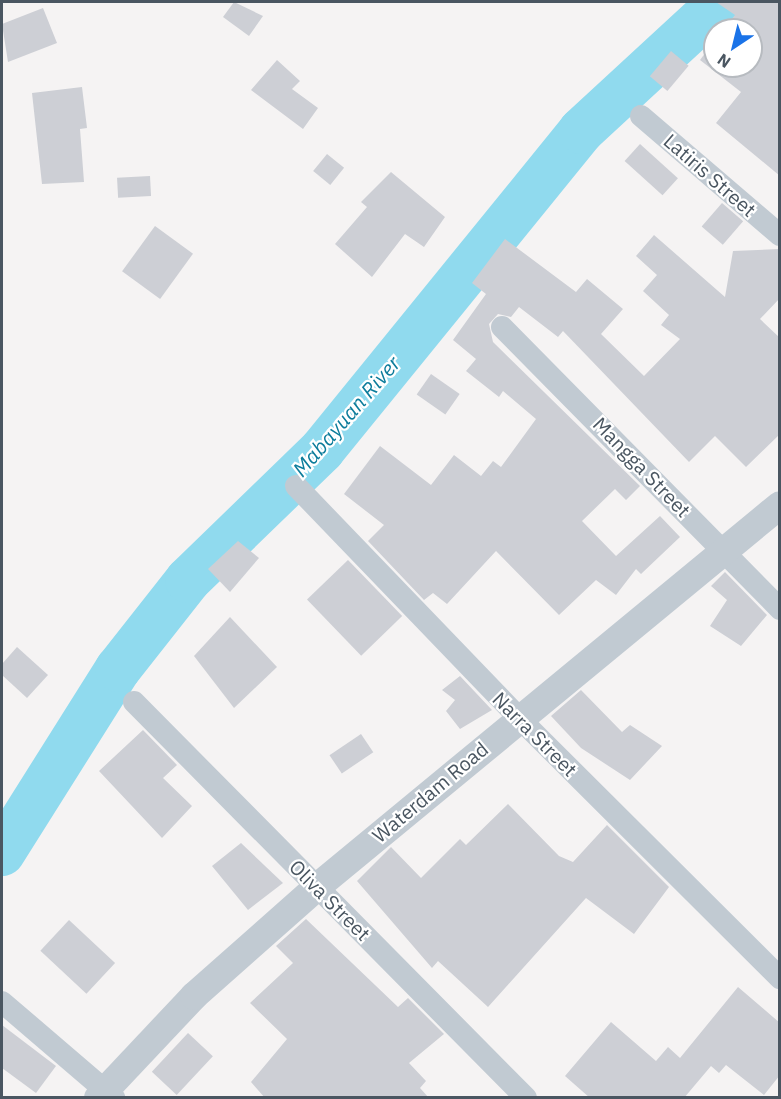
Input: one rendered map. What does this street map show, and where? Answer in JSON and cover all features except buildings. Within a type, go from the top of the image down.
[{"type":"street","name":"Latiris Street","points":[[641,116],[780,235]]},
{"type":"street","name":"Mangga Street","points":[[502,327],[780,609]]},
{"type":"street","name":"Narra Street","points":[[296,486],[518,717],[780,978]]},
{"type":"street","name":"Waterdam Road","points":[[106,1095],[194,996],[317,887],[518,717],[780,505]]},
{"type":"street","name":"Oliva Street","points":[[134,702],[526,1098]]},
{"type":"street","points":[[2,1002],[106,1095]]},
{"type":"waterway","name":"Mabayuan River","points":[[2,853],[118,669],[188,580],[322,450],[581,131],[721,2]]}]
